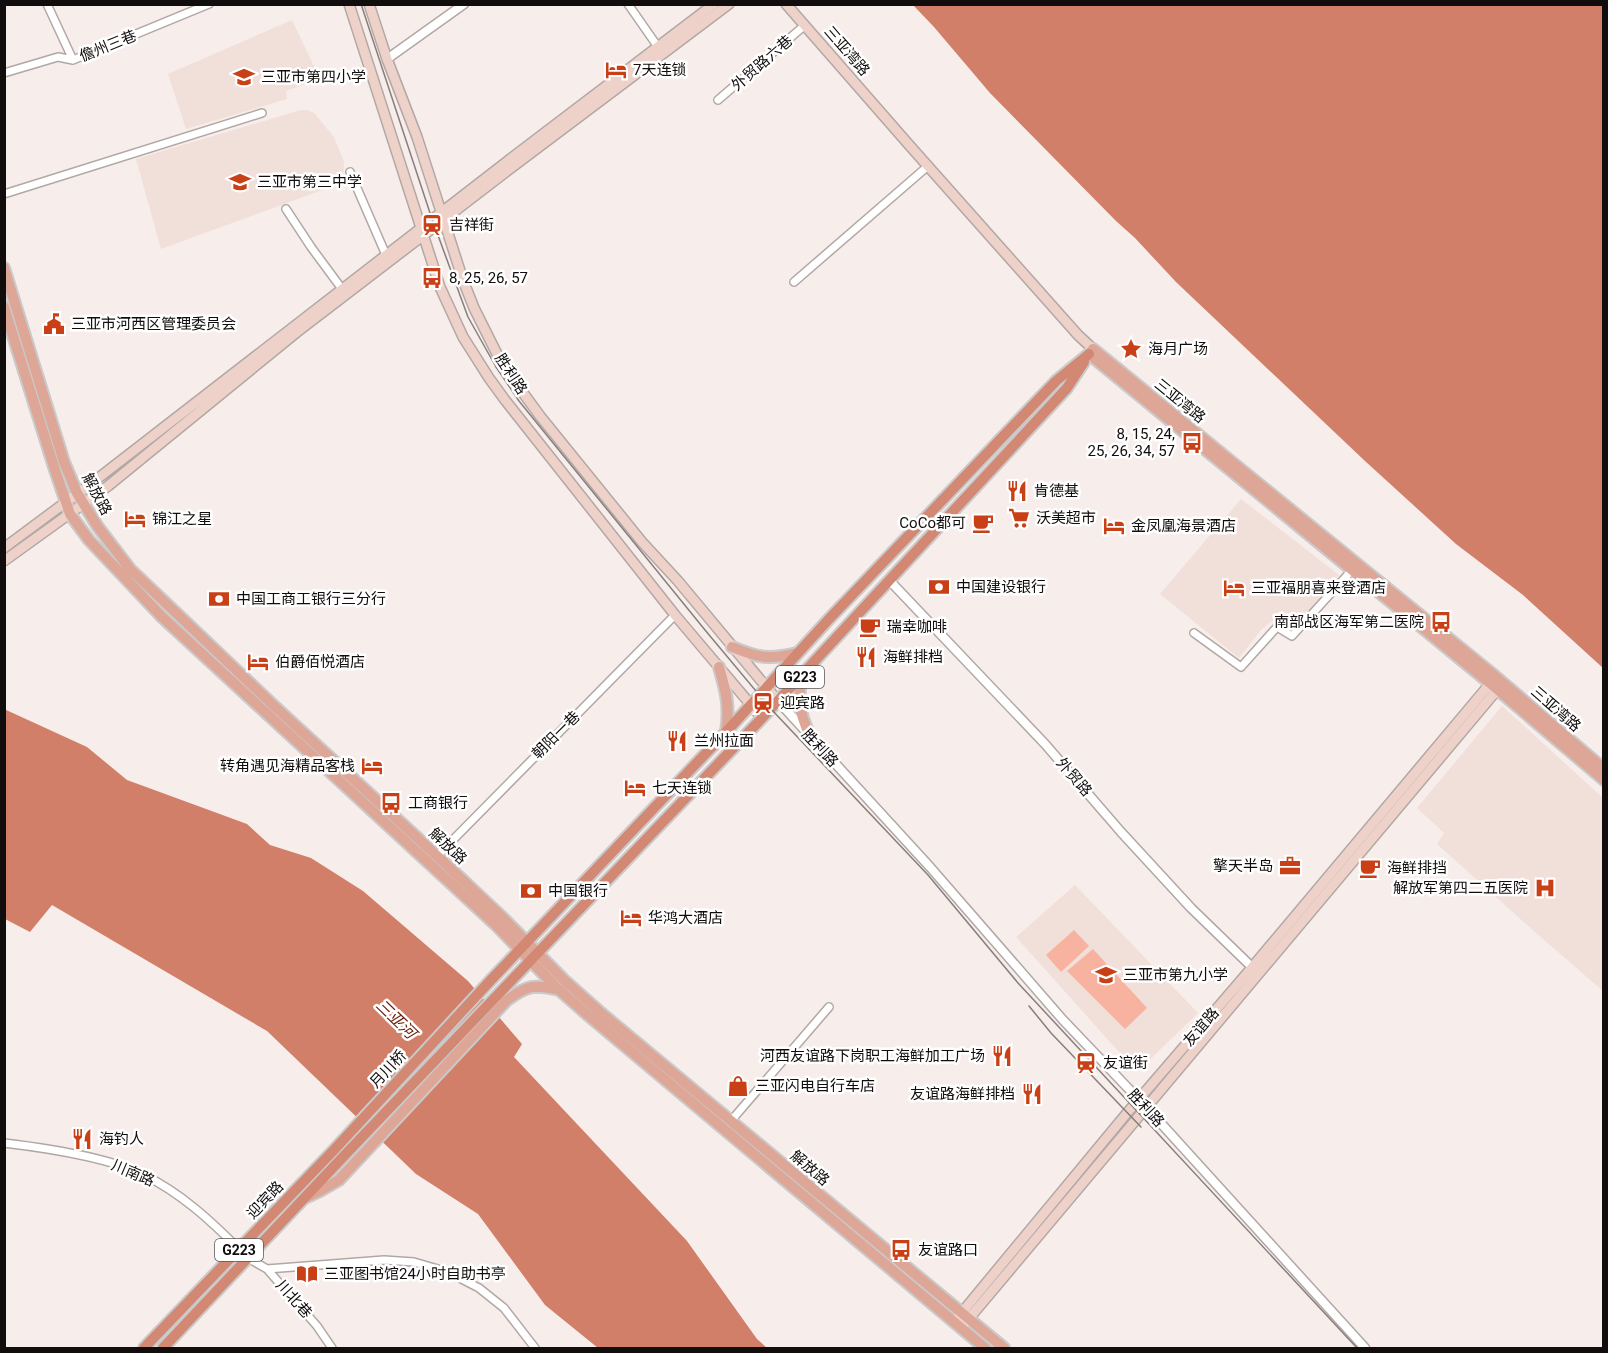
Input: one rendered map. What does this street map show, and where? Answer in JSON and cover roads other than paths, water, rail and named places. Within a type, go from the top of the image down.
[{"type":"highway","name":"G223","points":[[504,996],[535,957],[778,701],[1068,388],[1091,351]]},
{"type":"highway","name":"G223","points":[[524,946],[726,732],[797,653],[1056,381],[1091,351]]},
{"type":"highway","name":"月川桥","points":[[337,1154],[490,981],[524,946]]},
{"type":"highway","name":"月川桥","points":[[337,1154],[504,996]]},
{"type":"highway","name":"迎宾路","points":[[163,1348],[304,1198],[337,1154]]},
{"type":"highway","name":"迎宾路","points":[[144,1348],[239,1249],[337,1154]]},
{"type":"main road","name":"胜利路","points":[[349,4],[440,287],[463,337],[489,378],[675,615],[762,718]]},
{"type":"main road","name":"胜利路","points":[[369,4],[417,137],[463,280],[474,308],[502,364],[540,416],[642,542],[678,581],[778,701]]},
{"type":"main road","points":[[4,561],[108,486],[442,216],[714,4]]},
{"type":"main road","points":[[442,216],[729,4]]},
{"type":"main road","name":"三亚湾路","points":[[786,4],[1091,351],[1352,570],[1604,769]]},
{"type":"main road","points":[[4,548],[386,255],[422,232]]},
{"type":"main road","name":"解放路","points":[[4,268],[64,462],[77,493],[98,527],[130,569],[437,856],[535,957],[730,1122],[1004,1348]]},
{"type":"main road","name":"解放路","points":[[4,307],[70,514],[89,540],[161,616],[486,916],[524,946]]},
{"type":"main road","name":"三亚湾路","points":[[1091,351],[1496,683],[1604,780]]},
{"type":"main road","points":[[732,647],[758,657],[770,658],[797,653]]},
{"type":"main road","points":[[719,667],[728,705],[726,732]]},
{"type":"main road","points":[[807,670],[799,690],[799,701],[810,736]]},
{"type":"main road","name":"友谊路","points":[[965,1316],[1147,1108],[1256,971],[1496,683]]},
{"type":"main road","name":"解放路","points":[[535,957],[560,990],[589,1016],[986,1348]]},
{"type":"main road","name":"友谊路","points":[[958,1325],[1139,1100],[1256,971]]},
{"type":"main road","points":[[304,1198],[330,1186],[350,1169],[504,996],[529,987],[548,987],[560,990]]},
{"type":"street","points":[[47,4],[73,60]]},
{"type":"street","name":"儋州三巷","points":[[4,73],[58,57],[73,60],[209,4]]},
{"type":"street","points":[[387,59],[464,4]]},
{"type":"street","points":[[628,4],[657,47]]},
{"type":"street","name":"外贸路六巷","points":[[718,100],[805,25]]},
{"type":"street","points":[[4,194],[262,113]]},
{"type":"street","points":[[794,282],[928,166]]},
{"type":"street","points":[[350,172],[386,255]]},
{"type":"street","points":[[286,209],[342,289]]},
{"type":"street","points":[[1194,633],[1241,667],[1277,627],[1292,636],[1352,570]]},
{"type":"street","name":"外贸路","points":[[889,580],[1045,744],[1120,832],[1191,908],[1256,971]]},
{"type":"street","name":"朝阳一巷","points":[[437,856],[675,615]]},
{"type":"street","name":"胜利路","points":[[778,701],[930,867],[1063,1020],[1147,1108],[1365,1348]]},
{"type":"street","points":[[730,1122],[829,1007]]},
{"type":"street","name":"川南路","points":[[4,1143],[109,1162],[143,1175],[177,1194],[213,1223],[239,1249]]},
{"type":"street","name":"川北巷","points":[[248,1258],[267,1269],[317,1326],[332,1348]]},
{"type":"street","points":[[267,1269],[384,1260],[414,1262],[448,1272],[479,1288],[504,1308],[535,1348]]},
{"type":"water","points":[[913,5],[1603,5],[1603,668],[1523,595],[1456,544],[1176,282],[990,93]]},
{"type":"water","name":"三亚河","points":[[4,709],[87,747],[127,780],[247,824],[270,845],[311,858],[363,891],[468,981],[522,1044],[514,1057],[687,1241],[757,1339],[767,1348],[598,1348],[545,1305],[478,1214],[416,1174],[267,1031],[52,905],[30,932],[5,919]]},
{"type":"tram line","points":[[361,4],[432,219],[468,317],[496,367],[519,401],[771,709],[928,875],[1018,983],[1357,1348]]},
{"type":"tram line","points":[[1029,1006],[1051,1033],[1141,1127]]},
{"type":"place","name":"7天连锁","points":[[616,70]]},
{"type":"place","name":"三亚市第四小学","points":[[244,77]]},
{"type":"place","name":"三亚市第三中学","points":[[240,182]]},
{"type":"place","name":"吉祥街","points":[[432,225]]},
{"type":"place","name":"8, 25, 26, 57","points":[[432,278]]},
{"type":"place","name":"三亚市河西区管理委员会","points":[[54,324]]},
{"type":"place","name":"海月广场","points":[[1131,349]]},
{"type":"place","name":"8, 15, 24, 25, 26, 34, 57","points":[[1192,443]]},
{"type":"place","name":"肯德基","points":[[1017,491]]},
{"type":"place","name":"沃美超市","points":[[1019,518]]},
{"type":"place","name":"锦江之星","points":[[135,519]]},
{"type":"place","name":"CoCo都可","points":[[983,523]]},
{"type":"place","name":"金凤凰海景酒店","points":[[1114,526]]},
{"type":"place","name":"中国建设银行","points":[[939,587]]},
{"type":"place","name":"三亚福朋喜来登酒店","points":[[1234,588]]},
{"type":"place","name":"中国工商工银行三分行","points":[[219,599]]},
{"type":"place","name":"南部战区海军第二医院","points":[[1441,622]]},
{"type":"place","name":"瑞幸咖啡","points":[[870,627]]},
{"type":"place","name":"海鲜排档","points":[[866,657]]},
{"type":"place","name":"伯爵佰悦酒店","points":[[258,662]]},
{"type":"place","name":"迎宾路","points":[[763,703]]},
{"type":"place","name":"兰州拉面","points":[[677,741]]},
{"type":"place","name":"转角遇见海精品客栈","points":[[372,766]]},
{"type":"place","name":"七天连锁","points":[[635,788]]},
{"type":"place","name":"工商银行","points":[[391,803]]},
{"type":"place","name":"擎天半岛","points":[[1290,866]]},
{"type":"place","name":"海鲜排挡","points":[[1370,868]]},
{"type":"place","name":"解放军第四二五医院","points":[[1545,888]]},
{"type":"place","name":"中国银行","points":[[531,891]]},
{"type":"place","name":"华鸿大酒店","points":[[631,918]]},
{"type":"place","name":"三亚市第九小学","points":[[1106,975]]},
{"type":"place","name":"河西友谊路下岗职工海鲜加工广场","points":[[1002,1056]]},
{"type":"place","name":"友谊街","points":[[1086,1063]]},
{"type":"place","name":"三亚闪电自行车店","points":[[738,1086]]},
{"type":"place","name":"友谊路海鲜排档","points":[[1032,1094]]},
{"type":"place","name":"海钓人","points":[[82,1139]]},
{"type":"place","name":"友谊路口","points":[[901,1250]]},
{"type":"place","name":"三亚图书馆24小时自助书亭","points":[[307,1274]]}]
